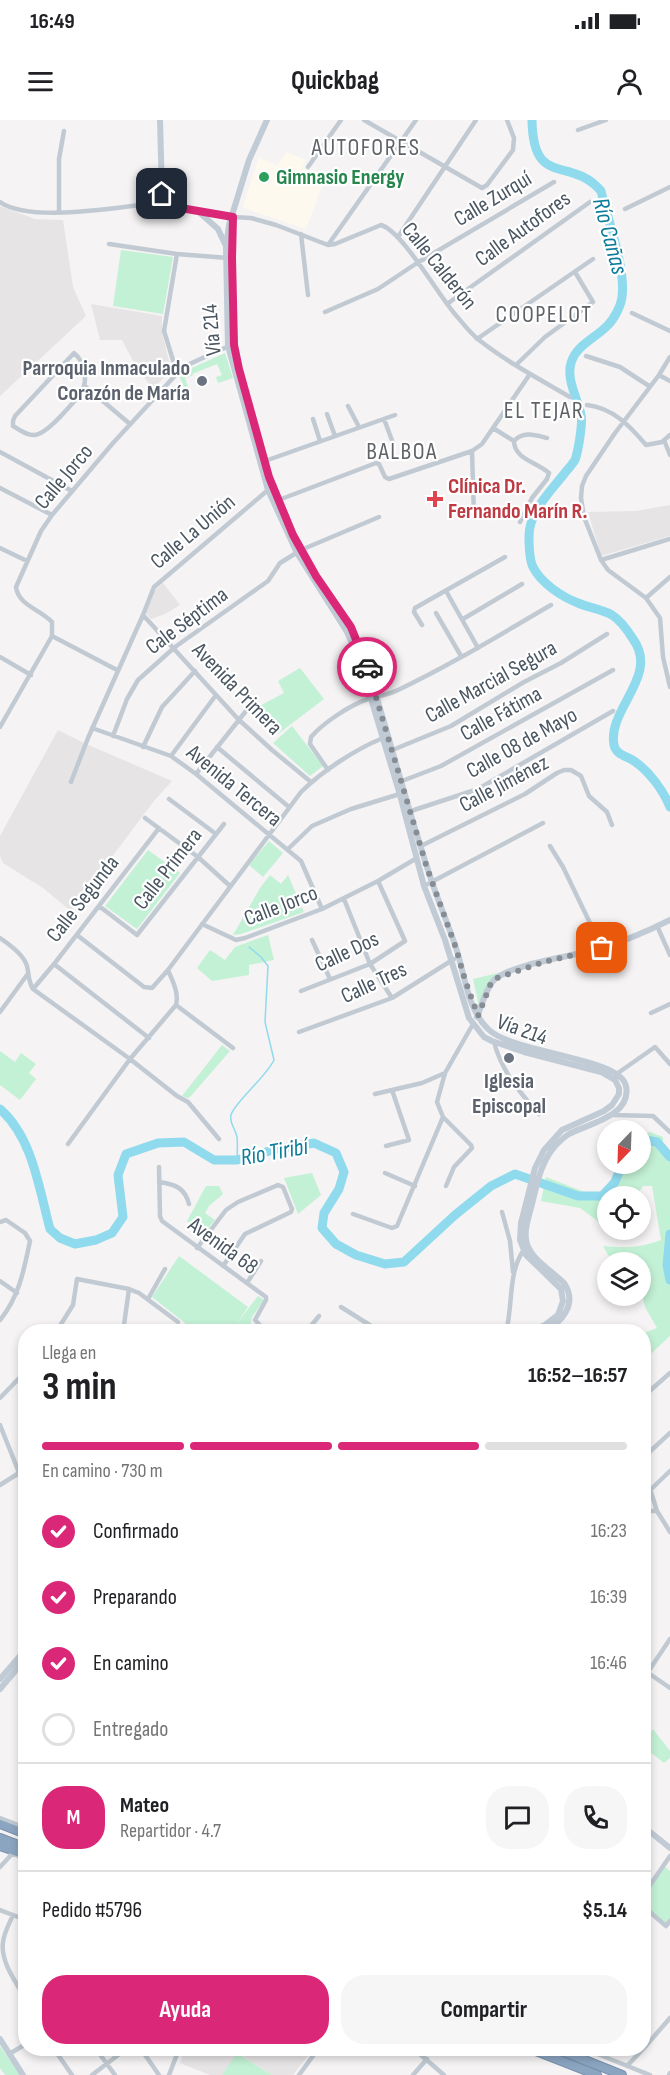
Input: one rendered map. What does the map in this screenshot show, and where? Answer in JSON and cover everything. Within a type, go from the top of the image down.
[{"type":"highway","points":[[0,1824],[18,1831]]},
{"type":"highway","points":[[0,1829],[18,1836]]},
{"type":"highway","points":[[0,1838],[18,1845]]},
{"type":"highway","points":[[0,1847],[18,1854]]},
{"type":"highway","points":[[549,2056],[597,2075]]},
{"type":"highway","points":[[574,2056],[622,2075]]},
{"type":"main road","points":[[160,120],[162,194],[165,202],[175,207],[233,217],[249,160],[267,120]]},
{"type":"main road","points":[[196,211],[209,219],[218,229],[226,248]]},
{"type":"main road","name":"Vía 214","points":[[229,258],[226,248],[229,225],[233,217]]},
{"type":"main road","name":"Vía 214","points":[[233,217],[229,258],[231,346],[268,490],[299,551],[351,627],[364,656],[403,794],[416,858],[451,960],[462,1002],[473,1024],[484,1037],[494,1042],[602,1072],[615,1080],[619,1088],[619,1094],[612,1105],[562,1130],[544,1150],[520,1236],[522,1252]]},
{"type":"main road","name":"Vía 214","points":[[231,346],[275,501]]},
{"type":"main road","name":"Vía 214","points":[[390,751],[478,1016],[487,1029],[500,1037],[544,1052],[603,1066],[618,1073]]},
{"type":"main road","points":[[473,1024],[491,983],[497,978],[544,962],[602,948],[658,928],[670,920]]},
{"type":"main road","points":[[613,1115],[627,1094],[626,1084],[618,1073]]},
{"type":"main road","name":"Vía 214","points":[[538,1169],[566,1135],[613,1115]]},
{"type":"main road","name":"Vía 214","points":[[529,1200],[526,1243],[537,1259],[567,1288],[568,1308],[562,1319],[555,1324]]},
{"type":"main road","points":[[522,1252],[561,1289],[563,1301],[558,1315],[546,1324]]},
{"type":"main road","points":[[0,1679],[18,1658]]},
{"type":"main road","points":[[0,1689],[18,1668]]},
{"type":"main road","points":[[651,1833],[670,1848]]},
{"type":"main road","points":[[0,2039],[23,2075]]},
{"type":"street","points":[[308,167],[341,120]]},
{"type":"street","points":[[364,120],[479,187],[484,187],[513,150],[514,138],[507,120]]},
{"type":"street","points":[[233,217],[251,218],[328,245],[416,120]]},
{"type":"street","points":[[398,237],[476,120]]},
{"type":"street","points":[[578,130],[606,120]]},
{"type":"street","points":[[59,212],[59,159],[64,131]]},
{"type":"street","name":"Calle Zurquí","points":[[325,312],[378,289],[417,263],[554,182]]},
{"type":"street","points":[[625,209],[670,187]]},
{"type":"street","name":"Calle Autofores","points":[[447,304],[590,201]]},
{"type":"street","points":[[0,202],[18,210],[59,212],[114,209],[165,202]]},
{"type":"street","name":"Calle Calderón","points":[[328,245],[381,225],[388,227],[477,339],[570,397]]},
{"type":"street","points":[[301,234],[308,295]]},
{"type":"street","points":[[109,244],[177,254],[229,258]]},
{"type":"street","points":[[177,254],[164,331],[177,373]]},
{"type":"street","points":[[477,339],[593,259]]},
{"type":"street","points":[[517,364],[545,337],[593,302],[575,272]]},
{"type":"street","points":[[632,313],[670,331]]},
{"type":"street","name":"Calle Jorco","points":[[52,636],[52,622],[21,600],[16,587],[41,531],[72,491],[177,373],[192,362],[231,346]]},
{"type":"street","points":[[85,386],[81,394],[45,431],[37,435],[29,434],[14,426],[12,421],[15,416],[74,353],[82,360],[85,386],[130,424]]},
{"type":"street","points":[[586,356],[620,367],[649,386]]},
{"type":"street","points":[[670,357],[624,420],[586,476],[582,486],[584,517],[601,560],[608,570],[646,598],[660,618],[663,657],[670,687]]},
{"type":"street","points":[[275,501],[376,463],[379,464],[385,477],[389,479],[472,451],[482,444],[530,374]]},
{"type":"street","points":[[658,375],[670,381]]},
{"type":"street","points":[[587,405],[598,406],[624,420],[646,445],[662,442],[670,435]]},
{"type":"street","points":[[348,406],[359,427]]},
{"type":"street","points":[[327,414],[335,436]]},
{"type":"street","points":[[265,461],[395,415]]},
{"type":"street","points":[[313,419],[320,441]]},
{"type":"street","points":[[384,419],[393,443]]},
{"type":"street","points":[[493,428],[514,441]]},
{"type":"street","points":[[520,522],[532,498],[549,473],[533,461],[520,456],[514,449],[514,441],[526,434],[546,438]]},
{"type":"street","points":[[664,440],[670,455]]},
{"type":"street","points":[[472,451],[474,518]]},
{"type":"street","points":[[0,452],[72,491]]},
{"type":"street","points":[[0,488],[52,515]]},
{"type":"street","name":"Calle La Unión","points":[[71,782],[92,728],[154,587],[268,490]]},
{"type":"street","name":"Cale Séptima","points":[[113,736],[127,699],[138,680],[175,647],[268,581],[275,567],[299,551],[380,518]]},
{"type":"street","points":[[601,560],[670,539]]},
{"type":"street","points":[[0,548],[27,561]]},
{"type":"street","points":[[422,625],[414,610],[505,557]]},
{"type":"street","points":[[646,598],[670,577]]},
{"type":"street","points":[[463,619],[522,584]]},
{"type":"street","points":[[446,591],[478,648]]},
{"type":"street","points":[[328,770],[310,744],[311,737],[350,706],[397,691],[478,648],[550,605]]},
{"type":"street","points":[[436,614],[461,656]]},
{"type":"street","name":"Avenida Primera","points":[[143,615],[175,647],[238,719],[311,782]]},
{"type":"street","name":"Calle Marcial Segura","points":[[390,751],[451,726],[607,634]]},
{"type":"street","points":[[0,727],[52,636],[117,670]]},
{"type":"street","points":[[0,657],[31,675]]},
{"type":"street","name":"Calle Fátima","points":[[402,782],[441,766],[613,670]]},
{"type":"street","points":[[143,747],[162,707],[195,671]]},
{"type":"street","points":[[171,756],[216,695]]},
{"type":"street","points":[[0,710],[8,714]]},
{"type":"street","points":[[196,774],[246,711]]},
{"type":"street","name":"Calle 08 de Mayo","points":[[411,811],[478,789],[613,711]]},
{"type":"street","name":"Avenida Tercera","points":[[92,728],[171,756],[196,774],[268,836],[301,861],[322,909]]},
{"type":"street","points":[[76,935],[144,987],[148,989],[156,986],[289,807],[311,782],[386,738]]},
{"type":"street","points":[[218,747],[289,807]]},
{"type":"street","name":"Calle Jiménez","points":[[422,850],[564,770],[571,770],[581,776],[589,796],[608,812],[612,825]]},
{"type":"street","points":[[288,849],[312,826],[351,809],[403,794]]},
{"type":"street","points":[[169,799],[216,834]]},
{"type":"street","points":[[145,818],[198,857],[230,886]]},
{"type":"street","points":[[424,886],[543,823]]},
{"type":"street","name":"Calle Primera","points":[[99,906],[137,935],[224,824]]},
{"type":"street","name":"Calle Segunda","points":[[33,989],[159,828]]},
{"type":"street","points":[[550,846],[563,867],[602,948]]},
{"type":"street","name":"Calle Jorco","points":[[202,924],[236,940],[344,899],[416,858],[422,850]]},
{"type":"street","name":"Calle Dos","points":[[301,991],[370,964],[405,941],[378,881]]},
{"type":"street","points":[[344,899],[370,964],[392,998]]},
{"type":"street","points":[[658,928],[670,955]]},
{"type":"street","points":[[0,938],[25,961],[27,975],[33,989],[188,1102],[219,1140]]},
{"type":"street","points":[[312,940],[330,979]]},
{"type":"street","name":"Calle Tres","points":[[299,1032],[392,998],[459,956]]},
{"type":"street","points":[[54,964],[149,1038]]},
{"type":"street","points":[[68,1144],[129,1059],[176,1005],[178,999],[176,989],[168,970]]},
{"type":"street","points":[[0,1012],[27,975]]},
{"type":"street","points":[[651,1012],[670,1004]]},
{"type":"street","points":[[176,1005],[233,1048]]},
{"type":"street","points":[[446,1186],[457,1164],[472,1148],[443,1118],[437,1102],[445,1073],[473,1024]]},
{"type":"street","points":[[494,1042],[502,1064],[514,1084],[538,1114]]},
{"type":"street","points":[[618,1073],[654,1047],[670,1064]]},
{"type":"street","points":[[375,1094],[422,1083],[445,1073]]},
{"type":"street","points":[[386,1146],[410,1140],[393,1090]]},
{"type":"street","points":[[613,1115],[652,1116],[670,1132]]},
{"type":"street","points":[[353,1214],[395,1228],[443,1118]]},
{"type":"street","points":[[159,1167],[159,1182],[169,1183],[183,1190],[189,1204]]},
{"type":"street","points":[[385,1173],[415,1186]]},
{"type":"street","name":"Avenida 68","points":[[159,1182],[162,1221],[266,1297],[255,1317],[256,1324]]},
{"type":"street","points":[[197,1248],[230,1206],[278,1185],[283,1186],[292,1209],[291,1212],[245,1234],[223,1266]]},
{"type":"street","points":[[502,1212],[511,1249],[513,1281],[508,1324]]},
{"type":"street","points":[[0,1222],[6,1220],[25,1233],[30,1241],[17,1293],[10,1308],[0,1320]]},
{"type":"street","points":[[511,1249],[522,1252],[513,1281]]},
{"type":"street","points":[[247,1284],[261,1261]]},
{"type":"street","points":[[148,1299],[165,1269]]},
{"type":"street","points":[[61,1324],[74,1305],[77,1279],[129,1289],[148,1299],[178,1322]]},
{"type":"street","points":[[0,1281],[17,1293]]},
{"type":"street","points":[[124,1324],[129,1289]]},
{"type":"street","points":[[341,1307],[368,1324]]},
{"type":"street","points":[[312,1324],[319,1316]]},
{"type":"street","points":[[651,1390],[670,1372]]},
{"type":"street","points":[[0,1398],[18,1379]]},
{"type":"street","points":[[0,1425],[18,1470]]},
{"type":"street","points":[[651,1451],[670,1433]]},
{"type":"street","points":[[651,1488],[670,1472]]},
{"type":"street","points":[[0,1485],[18,1474]]},
{"type":"street","points":[[651,1492],[657,1511],[670,1532]]},
{"type":"street","points":[[651,1511],[657,1511]]},
{"type":"street","points":[[651,1663],[670,1639]]},
{"type":"street","points":[[651,1675],[670,1688]]},
{"type":"street","points":[[0,1818],[18,1825]]},
{"type":"street","points":[[0,1847],[18,1855]]},
{"type":"street","points":[[0,1867],[12,1854]]},
{"type":"street","points":[[651,1884],[670,1856]]},
{"type":"street","points":[[0,1910],[18,1917]]},
{"type":"street","points":[[651,1911],[668,1923]]},
{"type":"street","points":[[13,1915],[2,1944],[2,1953],[18,1982]]},
{"type":"street","points":[[651,2040],[670,2018]]},
{"type":"street","points":[[9,2054],[18,2049]]},
{"type":"street","points":[[59,2056],[72,2075]]},
{"type":"street","points":[[101,2056],[115,2075]]},
{"type":"street","points":[[92,2075],[117,2056]]},
{"type":"street","points":[[146,2056],[159,2075]]},
{"type":"street","points":[[169,2075],[176,2056]]},
{"type":"street","points":[[299,2075],[313,2056]]},
{"type":"street","points":[[423,2056],[444,2075]]},
{"type":"street","points":[[602,2056],[650,2075]]},
{"type":"street","points":[[627,2066],[636,2056]]},
{"type":"street","points":[[414,2075],[427,2059]]},
{"type":"shaded area","points":[[286,152],[306,160],[302,169],[327,173],[306,229],[243,206],[259,157],[277,166]]},
{"type":"shaded area","points":[[0,206],[35,219],[63,220],[73,287],[86,316],[0,396]]},
{"type":"shaded area","points":[[91,304],[162,316],[162,333],[171,369],[153,390],[134,363],[122,340],[100,340]]},
{"type":"shaded area","points":[[670,505],[670,536],[601,556],[588,512],[636,511]]},
{"type":"shaded area","points":[[163,583],[180,605],[151,619],[146,613],[155,590]]},
{"type":"shaded area","points":[[58,730],[172,781],[154,801],[71,911],[43,888],[3,863],[0,856],[0,836]]},
{"type":"shaded area","points":[[182,2056],[236,2056],[222,2075],[210,2075],[180,2063]]},
{"type":"shaded area","points":[[243,2056],[308,2056],[293,2075],[272,2075]]},
{"type":"green space","points":[[121,250],[173,257],[163,314],[113,306]]},
{"type":"green space","points":[[225,353],[233,378],[218,383],[216,377],[222,375],[217,364],[185,378],[188,387],[185,389],[179,376],[183,372]]},
{"type":"green space","points":[[300,668],[324,699],[278,734],[254,709],[284,693],[278,681]]},
{"type":"green space","points":[[292,726],[323,766],[310,776],[273,743]]},
{"type":"green space","points":[[269,841],[283,853],[263,877],[249,865]]},
{"type":"green space","points":[[148,850],[180,873],[137,929],[105,906]]},
{"type":"green space","points":[[270,875],[281,884],[288,875],[304,912],[233,935],[260,888]]},
{"type":"green space","points":[[268,935],[274,960],[249,965],[249,975],[212,981],[197,968],[210,950],[225,960],[235,947]]},
{"type":"green space","points":[[498,973],[490,981],[479,1006],[473,979]]},
{"type":"green space","points":[[222,1045],[230,1051],[190,1097],[182,1096]]},
{"type":"green space","points":[[0,1051],[15,1062],[21,1053],[36,1064],[29,1073],[36,1079],[20,1100],[0,1085]]},
{"type":"green space","points":[[651,1132],[663,1137],[663,1143],[670,1152],[670,1263],[666,1282],[670,1282],[670,1336],[651,1353],[651,1330],[657,1328],[645,1306],[651,1306],[651,1252],[607,1252],[603,1246],[632,1247],[661,1240],[652,1186],[607,1186],[615,1174],[651,1174]]},
{"type":"green space","points":[[312,1173],[321,1195],[298,1214],[284,1178]]},
{"type":"green space","points":[[546,1177],[597,1197],[597,1221],[580,1208],[541,1201]]},
{"type":"green space","points":[[206,1186],[219,1186],[223,1194],[209,1206],[205,1213],[215,1220],[204,1233],[187,1221]]},
{"type":"green space","points":[[179,1256],[248,1307],[236,1324],[184,1324],[152,1297]]},
{"type":"green space","points":[[258,1296],[264,1300],[252,1317],[251,1324],[237,1324]]},
{"type":"green space","points":[[653,1729],[670,1751],[670,1758],[664,1763],[651,1753]]},
{"type":"green space","points":[[663,1865],[670,1871],[670,1921],[666,1926],[651,1913],[651,1883]]},
{"type":"green space","points":[[0,2046],[20,2075],[5,2075],[0,2068]]},
{"type":"green space","points":[[235,2056],[242,2056],[272,2075],[222,2075]]},
{"type":"waterway","name":"Río Cañas","points":[[532,120],[534,141],[539,155],[546,163],[589,180],[601,191],[616,244],[623,286],[619,308],[613,319],[577,351],[571,363],[571,383],[581,419],[577,451],[574,462],[541,503],[532,519],[529,536],[531,560],[541,579],[552,589],[582,605],[612,615],[633,639],[640,653],[640,666],[637,679],[618,718],[614,732],[614,745],[619,753],[640,765],[650,775],[670,807]]},
{"type":"waterway","points":[[237,1160],[237,1137],[231,1115],[274,1060],[265,1022],[268,966],[249,947]]},
{"type":"waterway","name":"Río Tiribí","points":[[0,1109],[20,1134],[27,1149],[50,1229],[60,1238],[75,1244],[96,1240],[112,1233],[123,1217],[118,1175],[126,1154],[158,1143],[184,1142],[214,1160],[237,1160],[273,1150],[314,1143],[336,1153],[344,1172],[339,1189],[324,1213],[322,1228],[336,1244],[356,1255],[385,1264],[404,1262],[455,1215],[491,1186],[515,1174],[578,1196],[602,1196],[615,1182],[618,1174]]},
{"type":"waterway","name":"Río Tiribí","points":[[651,1141],[657,1142],[670,1157]]},
{"type":"waterway","name":"Río Tiribí","points":[[670,1234],[667,1265],[670,1280]]},
{"type":"way so far","points":[[367,667],[427,868],[478,1016],[491,983],[504,974],[602,948]]},
{"type":"place","name":"Gimnasio Energy","points":[[264,177]]},
{"type":"place","name":"Parroquia Inmaculado Corazón de María","points":[[202,381]]},
{"type":"place","name":"Clínica Dr. Fernando Marín R.","points":[[435,499]]},
{"type":"place","name":"Iglesia Episcopal","points":[[509,1058]]},
{"type":"district","name":"AUTOFORES","points":[[366,147]]},
{"type":"district","name":"COOPELOT","points":[[544,314]]},
{"type":"district","name":"EL TEJAR","points":[[544,410]]},
{"type":"district","name":"BALBOA","points":[[402,451]]},
{"type":"route","points":[[162,194],[165,202],[175,207],[233,217],[234,345],[269,477],[293,535],[316,576],[351,627],[367,667]]}]
